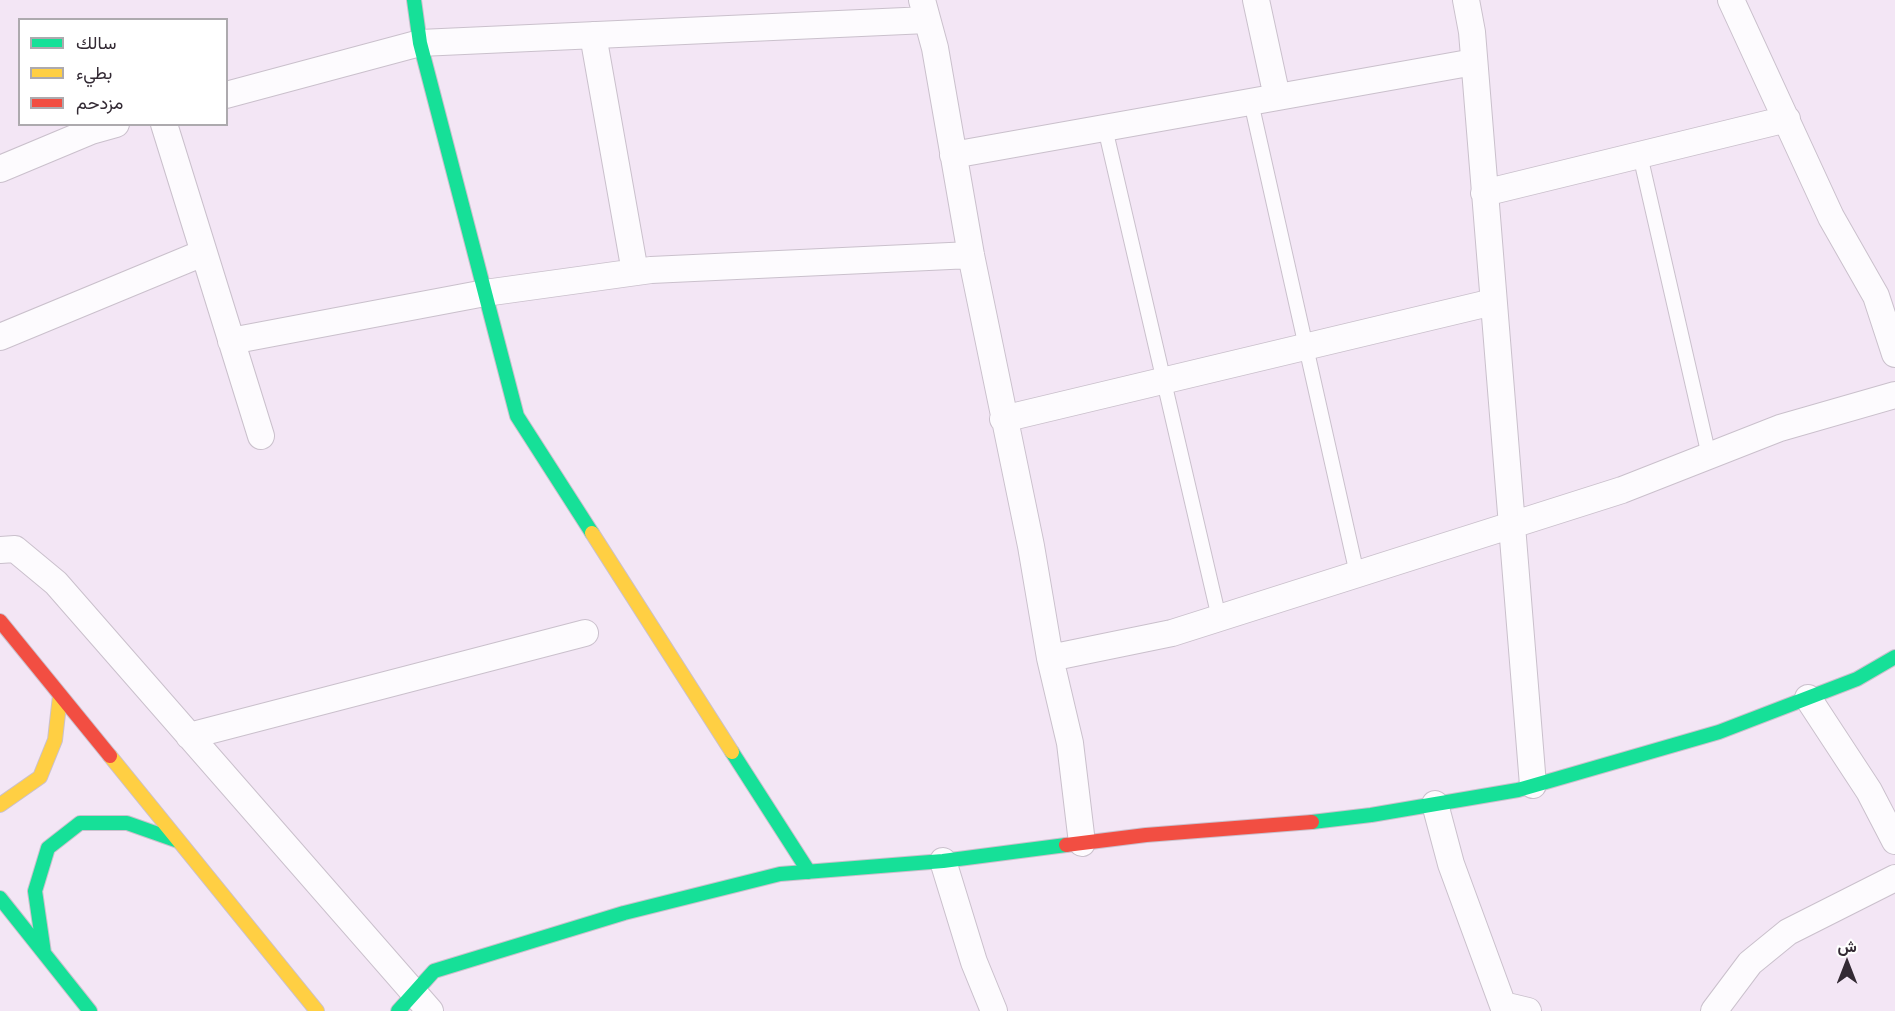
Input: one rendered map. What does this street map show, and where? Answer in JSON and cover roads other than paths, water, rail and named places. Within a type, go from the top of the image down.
[{"type":"street","points":[[414,0],[420,43],[517,416],[809,872]]},
{"type":"street","points":[[1256,0],[1277,98]]},
{"type":"street","points":[[1466,0],[1474,62],[1533,785]]},
{"type":"street","points":[[1731,0],[1831,217],[1876,296],[1895,354]]},
{"type":"street","points":[[228,94],[420,43],[593,35],[925,10],[971,255],[1031,546],[1050,658],[1070,743],[1082,843]]},
{"type":"street","points":[[593,35],[635,272]]},
{"type":"street","points":[[953,155],[1474,62]]},
{"type":"street","points":[[1484,193],[1787,119]]},
{"type":"street","points":[[0,169],[90,131],[109,126]]},
{"type":"street","points":[[165,126],[261,436]]},
{"type":"street","points":[[0,337],[203,253]]},
{"type":"street","points":[[231,341],[485,293],[635,272],[971,255]]},
{"type":"street","points":[[1004,419],[1493,302]]},
{"type":"street","points":[[1050,658],[1172,633],[1622,490],[1780,428],[1895,395]]},
{"type":"street","points":[[0,550],[15,549],[56,583],[189,736],[414,1005],[434,971],[624,913],[780,874],[943,861],[1146,835],[1312,822],[1435,804],[1533,785],[1719,732],[1857,679],[1895,657]]},
{"type":"street","points":[[0,621],[317,1011]]},
{"type":"street","points":[[189,736],[585,633]]},
{"type":"street","points":[[0,805],[40,777],[55,741],[60,696]]},
{"type":"street","points":[[1808,698],[1869,791],[1895,842]]},
{"type":"street","points":[[1435,804],[1451,864],[1504,1008],[1528,1011]]},
{"type":"street","points":[[44,952],[35,891],[48,848],[80,823],[127,823],[178,841]]},
{"type":"street","points":[[943,861],[974,963],[994,1011]]},
{"type":"street","points":[[1714,1011],[1750,963],[1788,932],[1895,878]]},
{"type":"street","points":[[5,913],[44,952],[90,1011]]},
{"type":"lane","points":[[1251,102],[1357,574]]},
{"type":"lane","points":[[1105,128],[1219,618]]},
{"type":"lane","points":[[1640,155],[1709,456]]}]
